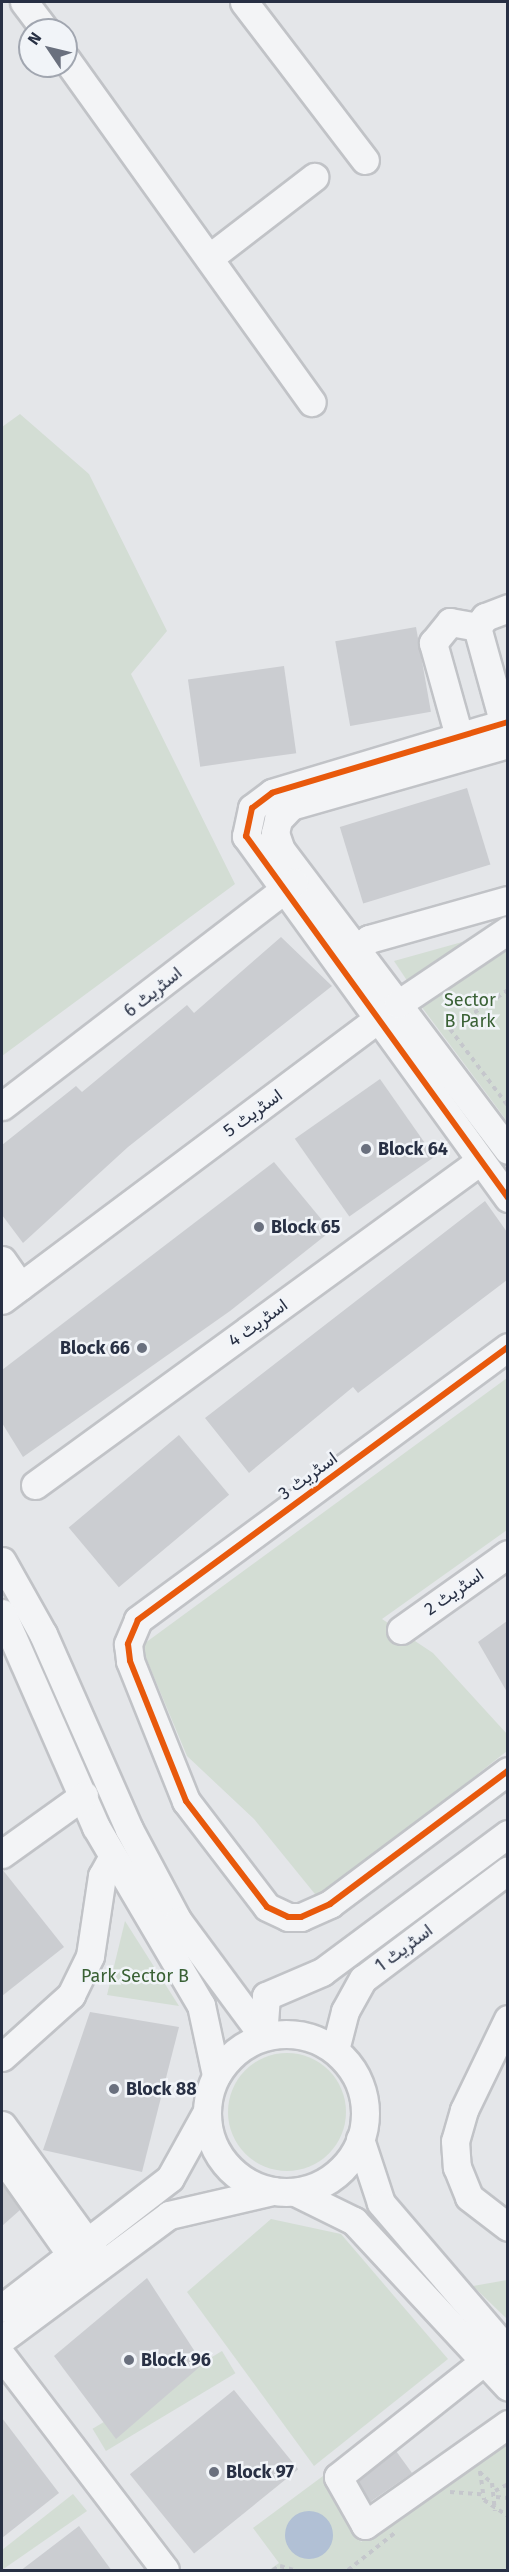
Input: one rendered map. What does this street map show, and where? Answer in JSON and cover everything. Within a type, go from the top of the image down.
[{"type":"street","points":[[24,2],[36,18]]},
{"type":"street","points":[[244,2],[365,159]]},
{"type":"street","points":[[78,76],[312,402]]},
{"type":"street","points":[[208,258],[314,177]]},
{"type":"street","points":[[507,609],[484,616],[477,627],[507,732]]},
{"type":"street","points":[[459,736],[433,643],[450,622],[477,627]]},
{"type":"street","points":[[507,732],[459,736],[272,794],[248,815],[246,836],[358,947],[388,1012],[480,1161],[507,1198]]},
{"type":"street","points":[[275,826],[291,806],[507,732]]},
{"type":"street","points":[[248,815],[275,826]]},
{"type":"street","points":[[275,826],[292,883],[388,1012],[507,1150]]},
{"type":"street","name":"اسٹریٹ 6","points":[[2,1106],[292,883]]},
{"type":"street","points":[[358,947],[369,939],[507,900]]},
{"type":"street","name":"اسٹریٹ 5","points":[[11,1293],[388,1012],[507,930]]},
{"type":"street","name":"اسٹریٹ 4","points":[[36,1485],[480,1161]]},
{"type":"street","points":[[2,1260],[11,1293]]},
{"type":"street","name":"اسٹریٹ 3","points":[[507,1347],[138,1620],[130,1633],[130,1661],[186,1801],[261,1899],[288,1917],[330,1904],[507,1771]]},
{"type":"street","name":"اسٹریٹ 2","points":[[401,1630],[507,1554]]},
{"type":"street","points":[[2,1561],[43,1634],[129,1829],[178,1921],[263,2037]]},
{"type":"street","points":[[2,1613],[112,1858],[201,2005],[216,2075]]},
{"type":"street","points":[[2,1854],[84,1795]]},
{"type":"street","name":"اسٹریٹ 1","points":[[263,2037],[266,1996],[322,1972],[507,1834]]},
{"type":"street","points":[[2,2057],[71,1995],[90,1956],[102,1876],[112,1858]]},
{"type":"street","name":"اسٹریٹ 1","points":[[335,2050],[345,2011],[363,1979],[507,1870]]},
{"type":"street","points":[[507,2019],[468,2100],[455,2141],[469,2197],[507,2227]]},
{"type":"street","points":[[2,2339],[170,2178],[206,2113],[216,2075],[236,2051],[263,2037],[301,2034],[335,2050],[349,2064],[364,2100],[360,2139],[381,2204],[507,2351]]},
{"type":"street","points":[[206,2113],[215,2149],[225,2164],[239,2177],[284,2191],[354,2221],[507,2387]]},
{"type":"street","points":[[2,2125],[87,2259]]},
{"type":"street","points":[[2,2308],[169,2215],[284,2191],[335,2175],[360,2139]]},
{"type":"street","points":[[2,2157],[87,2259]]},
{"type":"street","points":[[2,2356],[88,2482],[143,2571]]},
{"type":"street","points":[[483,2362],[338,2477],[365,2525],[507,2424]]},
{"type":"street","points":[[2,2379],[165,2571]]},
{"type":"path","points":[[507,990],[450,1029],[507,1106]]},
{"type":"path","points":[[479,2472],[488,2476],[495,2491],[495,2511]]},
{"type":"path","points":[[495,2491],[507,2484]]},
{"type":"path","points":[[481,2494],[495,2511],[507,2516]]},
{"type":"path","points":[[496,2497],[507,2498]]},
{"type":"path","points":[[273,2571],[280,2566],[294,2571]]},
{"type":"green space","points":[[20,414],[89,474],[167,631],[131,674],[235,884],[2,1056],[2,427]]},
{"type":"green space","points":[[473,939],[408,982],[394,961]]},
{"type":"green space","name":"Sector B Park","points":[[507,944],[507,1121],[418,1002]]},
{"type":"green space","points":[[507,1378],[507,1530],[382,1619],[433,1653],[507,1734],[507,1751],[319,1899],[254,1819],[187,1756],[141,1646]]},
{"type":"green space","name":"Park Sector B","points":[[125,1921],[179,2006],[107,1995]]},
{"type":"green space","points":[[287,2053],[310,2057],[329,2070],[342,2089],[346,2112],[342,2135],[329,2154],[310,2167],[287,2171],[264,2167],[245,2154],[232,2135],[228,2112],[232,2089],[245,2070],[264,2057]]},
{"type":"green space","points":[[271,2219],[341,2234],[448,2359],[314,2466],[187,2292]]},
{"type":"green space","points":[[508,2280],[507,2319],[473,2286]]},
{"type":"green space","points":[[222,2351],[235,2373],[106,2451],[93,2429]]},
{"type":"green space","points":[[507,2436],[507,2570],[269,2570],[279,2563],[253,2528],[323,2476],[361,2542]]},
{"type":"green space","points":[[73,2494],[87,2511],[2,2570],[2,2550]]},
{"type":"water","points":[[304,2511],[314,2511],[326,2518],[333,2530],[333,2540],[326,2552],[314,2559],[304,2559],[289,2548],[285,2540],[285,2530],[296,2515]]},
{"type":"building","points":[[416,627],[431,712],[350,726],[335,641]]},
{"type":"building","points":[[284,666],[296,753],[200,767],[188,679]]},
{"type":"building","points":[[467,788],[490,865],[363,903],[340,827]]},
{"type":"building","points":[[281,937],[332,986],[128,1147],[23,1243],[2,1215],[2,1145],[76,1086],[82,1092],[187,1005],[194,1013]]},
{"type":"building","name":"Block 64","points":[[380,1079],[434,1157],[349,1216],[295,1139]]},
{"type":"building","points":[[274,1162],[331,1231],[230,1311],[23,1457],[2,1423],[2,1370]]},
{"type":"building","points":[[485,1201],[507,1232],[507,1280],[358,1393],[353,1387],[249,1473],[205,1418]]},
{"type":"building","points":[[179,1435],[229,1495],[119,1587],[69,1528]]},
{"type":"building","points":[[507,1621],[507,1692],[478,1642]]},
{"type":"building","points":[[2,1869],[64,1947],[2,1996]]},
{"type":"building","name":"Block 88","points":[[90,2012],[179,2027],[142,2172],[43,2150]]},
{"type":"building","points":[[2,2184],[20,2210],[2,2226]]},
{"type":"building","name":"Block 96","points":[[147,2278],[203,2364],[116,2439],[54,2356]]},
{"type":"building","name":"Block 97","points":[[234,2390],[298,2469],[194,2554],[130,2474]]},
{"type":"building","points":[[2,2418],[59,2493],[2,2538]]},
{"type":"building","points":[[396,2451],[412,2473],[370,2502],[358,2481]]},
{"type":"building","points":[[79,2526],[112,2571],[20,2571]]},
{"type":"cycle path","points":[[508,722],[272,793],[252,808],[246,836],[508,1198]]},
{"type":"cycle path","points":[[508,1347],[138,1620],[128,1644],[130,1661],[186,1801],[267,1907],[288,1917],[301,1917],[330,1904],[508,1771]]},
{"type":"place","name":"Block 64","points":[[366,1149]]},
{"type":"place","name":"Block 65","points":[[259,1227]]},
{"type":"place","name":"Block 66","points":[[142,1348]]},
{"type":"place","name":"Block 88","points":[[114,2089]]},
{"type":"place","name":"Block 96","points":[[129,2360]]},
{"type":"place","name":"Block 97","points":[[214,2472]]}]
